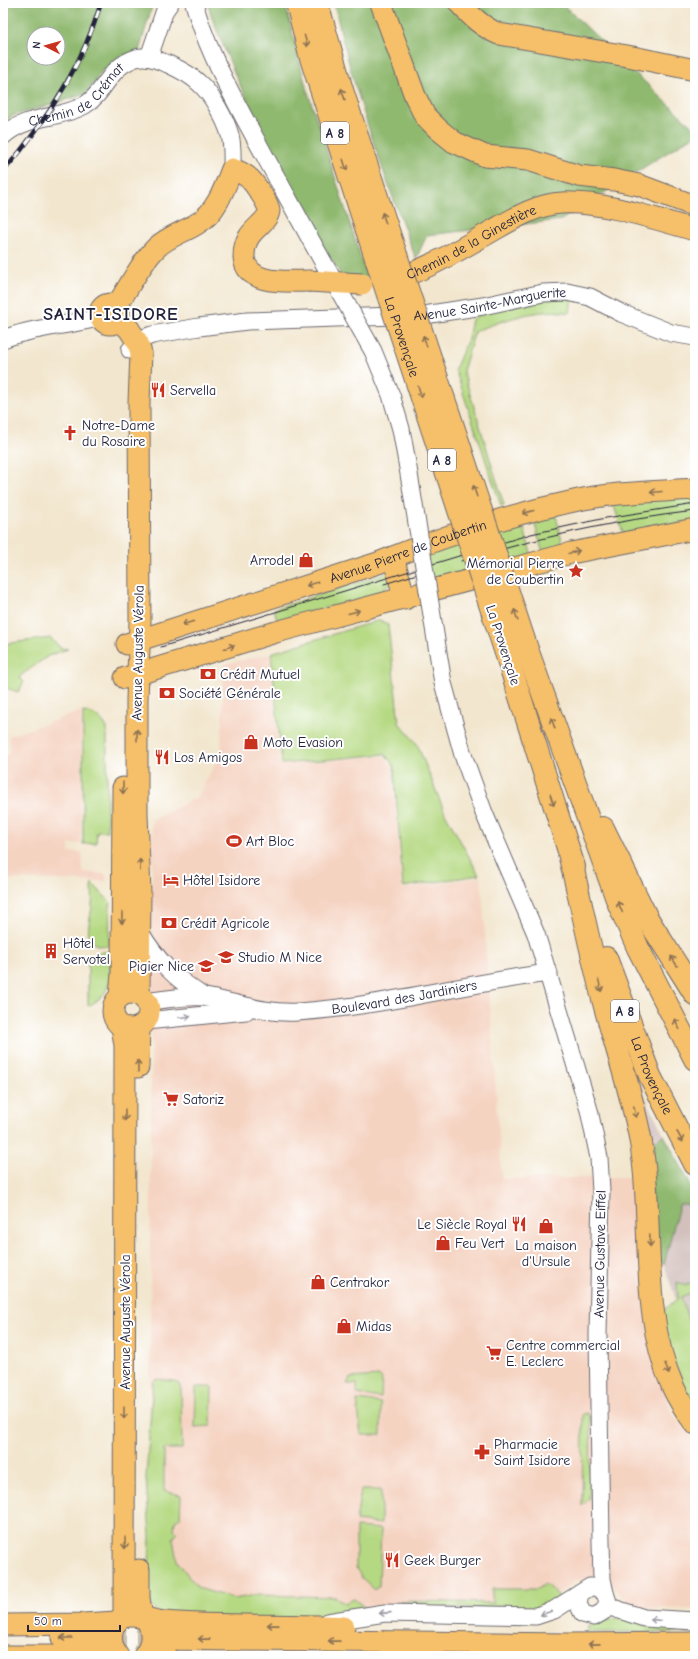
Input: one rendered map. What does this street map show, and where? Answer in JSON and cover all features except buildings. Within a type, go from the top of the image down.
[{"type":"highway","name":"La Provençale","points":[[297,3],[310,55],[386,258],[518,655],[569,853],[650,1076],[695,1164]]},
{"type":"highway","name":"La Provençale","points":[[318,3],[386,258]]},
{"type":"highway","name":"La Provençale","points":[[518,655],[566,760],[618,902],[638,948],[695,1059]]},
{"type":"highway","points":[[566,760],[604,829],[647,918],[695,994]]},
{"type":"highway","points":[[569,853],[604,1003],[633,1105],[640,1137],[646,1172],[652,1297],[659,1345],[673,1387],[695,1423]]},
{"type":"main road","points":[[381,3],[425,116],[454,142],[484,156],[528,160],[579,176],[614,180],[639,185],[695,206]]},
{"type":"main road","points":[[459,3],[475,20],[487,29],[498,34],[633,57],[695,70]]},
{"type":"main road","points":[[135,350],[112,317],[135,274],[157,247],[167,239],[199,223],[206,217],[218,199],[232,169]]},
{"type":"main road","name":"Chemin de la Ginestière","points":[[232,169],[251,179],[267,204],[269,210],[267,216],[249,236],[245,246],[245,263],[249,271],[257,277],[266,280],[362,284],[387,281],[411,275],[432,265],[516,217],[538,208],[561,202],[594,205],[695,230]]},
{"type":"main road","name":"Avenue Auguste Vérola","points":[[135,350],[132,379],[133,642],[122,974],[135,997]]},
{"type":"main road","name":"Avenue Pierre de Coubertin","points":[[133,642],[393,557],[512,516],[575,500],[695,488]]},
{"type":"main road","points":[[131,677],[276,632],[405,599],[585,549],[695,529]]},
{"type":"main road","points":[[393,557],[405,599]]},
{"type":"main road","name":"Avenue Auguste Vérola","points":[[131,677],[137,814],[140,845],[140,932],[135,997]]},
{"type":"main road","points":[[135,997],[149,1007],[149,1015],[136,1025],[116,1022],[113,1014],[113,1007],[135,997]]},
{"type":"main road","name":"Avenue Auguste Vérola","points":[[132,1619],[125,1045],[136,1025]]},
{"type":"main road","points":[[118,1656],[112,1643],[113,1628],[132,1619]]},
{"type":"main road","points":[[132,1619],[152,1635],[150,1644],[144,1656]]},
{"type":"main road","points":[[3,1625],[83,1624],[132,1619],[185,1624],[312,1626],[410,1631],[569,1644]]},
{"type":"main road","points":[[3,1639],[104,1647]]},
{"type":"main road","points":[[162,1650],[695,1643]]},
{"type":"main road","points":[[3,1656],[104,1647]]},
{"type":"street","points":[[170,3],[161,20],[149,56],[175,67],[200,83],[224,120],[230,135],[232,169]]},
{"type":"street","points":[[161,20],[174,10],[194,4]]},
{"type":"street","name":"Avenue Gustave Eiffel","points":[[194,4],[226,82],[265,158],[373,351],[391,395],[401,429],[443,683],[452,716],[484,813],[536,934],[549,973],[589,1110],[599,1158],[601,1192],[598,1335],[601,1542],[596,1595]]},
{"type":"street","name":"Chemin de Crémat","points":[[3,136],[12,128],[28,121],[85,105],[95,96],[118,68],[135,59],[149,56]]},
{"type":"street","name":"Avenue Sainte-Marguerite","points":[[135,350],[158,344],[180,329],[247,321],[424,315],[483,306],[543,293],[567,292],[590,297],[621,313],[671,332],[695,337]]},
{"type":"street","points":[[3,339],[20,333],[112,317]]},
{"type":"street","name":"Boulevard des Jardiniers","points":[[140,932],[153,953],[172,974],[204,997]]},
{"type":"street","name":"Boulevard des Jardiniers","points":[[136,1025],[258,1010],[296,1012],[336,1008],[549,973]]},
{"type":"street","name":"Boulevard des Jardiniers","points":[[135,997],[204,997],[258,1010]]},
{"type":"street","points":[[312,1626],[385,1613],[536,1616],[596,1595],[644,1618],[695,1621]]},
{"type":"shaded area","points":[[270,654],[280,765],[384,756],[392,766],[402,889],[481,877],[502,1179],[631,1177],[645,1316],[671,1413],[695,1441],[695,1609],[635,1608],[609,1583],[576,1580],[542,1605],[153,1615],[150,1407],[152,820],[197,797],[221,754],[224,664]]},
{"type":"shaded area","points":[[82,711],[81,844],[69,844],[69,852],[82,852],[83,872],[106,874],[106,881],[3,879],[3,755],[9,755],[9,736]]},
{"type":"shaded area","points":[[626,1047],[640,1086],[669,1145],[695,1192],[695,1345],[692,1346],[664,1265],[656,1257]]},
{"type":"green space","points":[[3,3],[153,3],[139,51],[102,71],[86,94],[12,116],[3,124]]},
{"type":"green space","points":[[208,3],[285,3],[305,83],[367,277],[341,275],[295,200],[237,79],[211,16]]},
{"type":"green space","points":[[334,3],[561,3],[695,129],[695,135],[561,220],[427,235],[416,259],[392,196],[360,101],[350,68]]},
{"type":"green space","points":[[557,297],[572,298],[570,313],[534,313],[510,319],[475,331],[463,371],[504,505],[501,506],[455,369],[468,339],[472,319],[488,310]]},
{"type":"green space","points":[[695,495],[695,521],[623,533],[613,503]]},
{"type":"green space","points":[[555,512],[564,549],[543,554],[533,517]]},
{"type":"green space","points":[[523,525],[532,557],[431,586],[424,553],[501,528],[509,529]]},
{"type":"green space","points":[[388,573],[392,584],[384,587],[385,593],[277,620],[274,609]]},
{"type":"green space","points":[[380,620],[388,625],[399,723],[417,744],[445,813],[479,875],[403,887],[394,766],[385,754],[282,764],[271,653]]},
{"type":"green space","points":[[50,638],[61,648],[68,649],[48,656],[19,677],[24,682],[18,692],[3,687],[3,644]]},
{"type":"green space","points":[[83,712],[91,714],[103,721],[107,728],[107,831],[97,831],[96,843],[83,844]]},
{"type":"green space","points":[[92,883],[110,902],[109,946],[96,944],[90,939],[88,929],[92,902]]},
{"type":"green space","points":[[100,952],[110,952],[109,984],[102,996],[88,1006],[88,958]]},
{"type":"green space","points":[[664,1135],[695,1192],[695,1204],[679,1205],[664,1265],[656,1257],[648,1145]]},
{"type":"green space","points":[[677,1282],[686,1286],[687,1283],[695,1285],[695,1291],[681,1297],[695,1342],[695,1407],[678,1374],[661,1313],[678,1298]]},
{"type":"green space","points":[[380,1376],[382,1379],[381,1398],[357,1394],[357,1384],[347,1384],[350,1378]]},
{"type":"green space","points":[[156,1379],[174,1381],[179,1384],[181,1389],[182,1449],[164,1449],[164,1491],[181,1495],[180,1518],[175,1521],[174,1529],[177,1533],[173,1539],[177,1561],[198,1588],[234,1599],[256,1595],[336,1597],[344,1603],[354,1599],[367,1609],[308,1620],[163,1617],[151,1606],[148,1597],[145,1574],[149,1566],[150,1537],[146,1477],[153,1382]]},
{"type":"green space","points":[[196,1387],[212,1387],[211,1426],[195,1427]]},
{"type":"green space","points":[[357,1400],[381,1403],[381,1435],[361,1435]]},
{"type":"green space","points":[[588,1413],[591,1418],[590,1488],[589,1499],[582,1506],[583,1414]]},
{"type":"green space","points":[[361,1490],[381,1490],[381,1524],[356,1521]]},
{"type":"green space","points":[[356,1527],[381,1529],[379,1586],[375,1590],[362,1578],[356,1568]]},
{"type":"green space","points":[[545,1584],[559,1596],[547,1605],[536,1608],[393,1608],[401,1602],[409,1601],[492,1603],[492,1589],[538,1589]]},
{"type":"green space","points":[[617,1618],[695,1625],[695,1632],[589,1632],[587,1626]]},
{"type":"tunnel","points":[[105,1638],[160,1639]]},
{"type":"tunnel","points":[[103,1656],[160,1656]]},
{"type":"tram line","points":[[161,647],[531,534],[606,518],[695,504]]},
{"type":"tram line","points":[[461,561],[548,537],[636,519],[695,511]]},
{"type":"tram line","points":[[384,584],[417,574]]},
{"type":"railway","points":[[3,172],[34,134],[61,93],[84,49],[101,3]]},
{"type":"place","name":"Servella","points":[[158,390]]},
{"type":"place","name":"Notre-Dame du Rosaire","points":[[70,433]]},
{"type":"place","name":"Arrodel","points":[[306,560]]},
{"type":"place","name":"Mémorial Pierre de Coubertin","points":[[576,571]]},
{"type":"place","name":"Crédit Mutuel","points":[[208,674]]},
{"type":"place","name":"Société Générale","points":[[167,693]]},
{"type":"place","name":"Moto Evasion","points":[[251,742]]},
{"type":"place","name":"Los Amigos","points":[[162,757]]},
{"type":"place","name":"Art Bloc","points":[[234,841]]},
{"type":"place","name":"Hôtel Isidore","points":[[171,880]]},
{"type":"place","name":"Crédit Agricole","points":[[169,923]]},
{"type":"place","name":"Hôtel Servotel","points":[[51,951]]},
{"type":"place","name":"Studio M Nice","points":[[226,957]]},
{"type":"place","name":"Pigier Nice","points":[[206,966]]},
{"type":"place","name":"Satoriz","points":[[171,1099]]},
{"type":"place","name":"Le Siècle Royal","points":[[519,1224]]},
{"type":"place","name":"La maison d'Ursule","points":[[546,1226]]},
{"type":"place","name":"Feu Vert","points":[[443,1243]]},
{"type":"place","name":"Centrakor","points":[[318,1282]]},
{"type":"place","name":"Midas","points":[[344,1326]]},
{"type":"place","name":"Centre commercial E. Leclerc","points":[[494,1353]]},
{"type":"place","name":"Pharmacie Saint Isidore","points":[[482,1452]]},
{"type":"place","name":"Geek Burger","points":[[392,1560]]},
{"type":"district","name":"SAINT-ISIDORE","points":[[111,314]]}]
